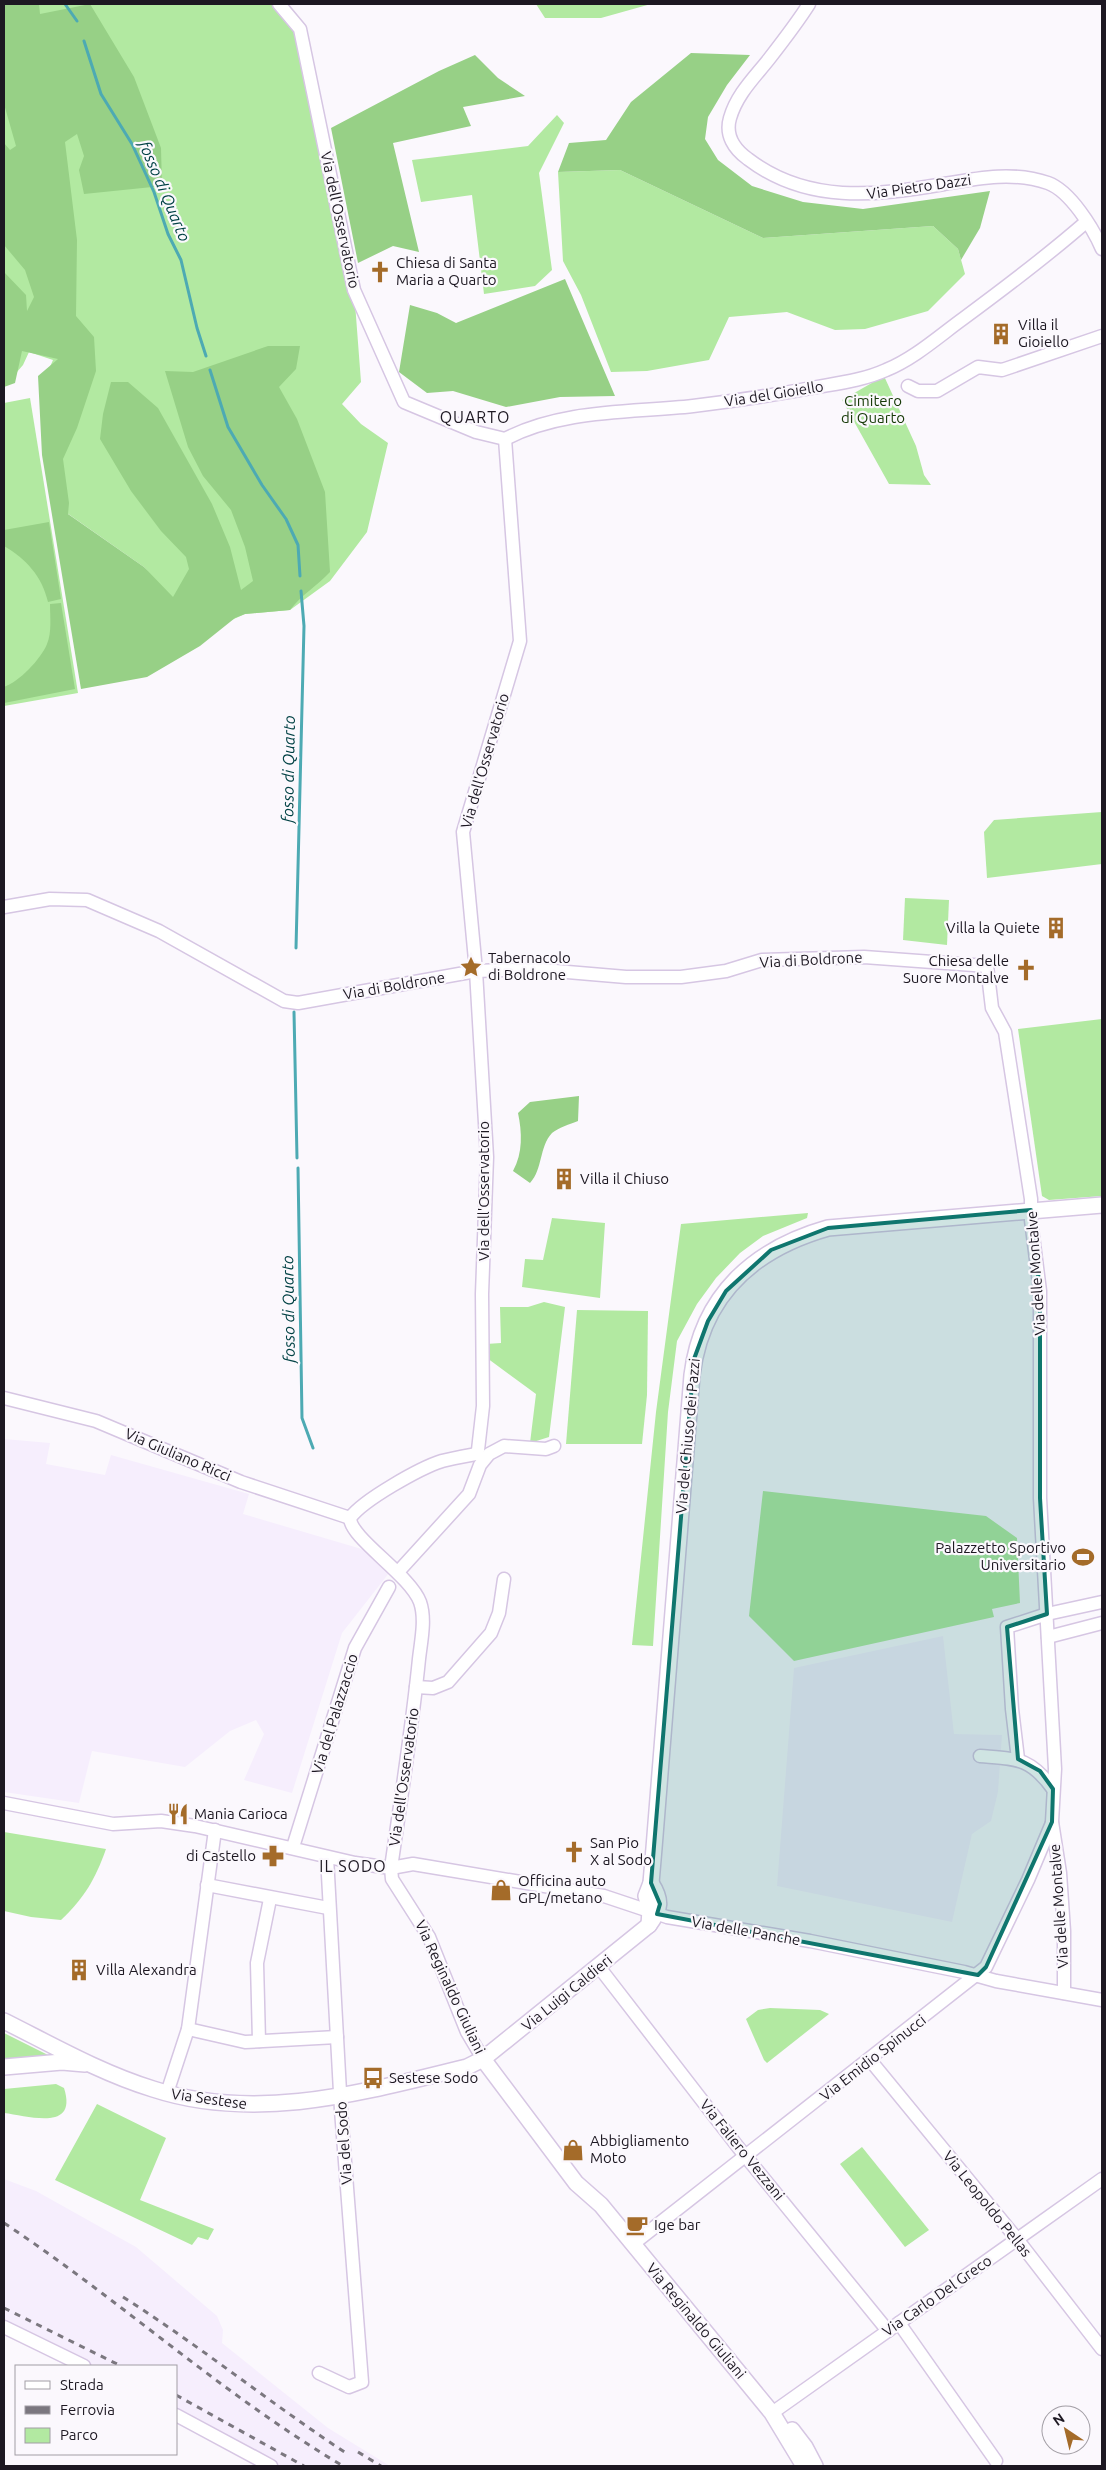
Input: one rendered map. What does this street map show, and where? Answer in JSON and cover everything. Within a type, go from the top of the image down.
[{"type":"main road","name":"Via del Chiuso dei Pazzi","points":[[652,1917],[660,1904],[651,1883],[692,1375],[697,1349],[716,1306],[738,1277],[762,1257],[779,1246],[809,1234],[841,1227],[1102,1205]]},
{"type":"main road","name":"Via Luigi Caldieri","points":[[483,2059],[599,1967],[652,1917]]},
{"type":"main road","name":"Via Sestese","points":[[4,2021],[96,2066],[139,2084],[167,2093],[205,2101],[245,2105],[290,2103],[340,2096],[467,2067],[483,2059]]},
{"type":"main road","name":"Via Reginaldo Giuliani","points":[[483,2059],[576,2183],[601,2205],[772,2413],[804,2466]]},
{"type":"main road","points":[[4,2067],[62,2062],[96,2066]]},
{"type":"main road","name":"Via Reginaldo Giuliani","points":[[772,2413],[789,2426],[805,2447],[815,2466]]},
{"type":"street","name":"Via dell'Osservatorio","points":[[279,4],[300,29],[354,290],[404,402],[476,432],[505,439],[520,641],[463,832],[476,971],[487,1157],[482,1294],[483,1406],[478,1450],[476,1454],[427,1467],[381,1493],[360,1508],[350,1518],[351,1524],[358,1534],[398,1572],[415,1593],[421,1610],[416,1687],[391,1868]]},
{"type":"street","name":"Via Pietro Dazzi","points":[[809,4],[768,60],[741,91],[729,119],[729,138],[740,153],[763,171],[802,186],[849,195],[904,191],[973,179],[1016,176],[1049,184],[1066,194],[1102,249]]},
{"type":"street","name":"Via del Gioiello","points":[[505,439],[520,431],[584,414],[649,411],[757,398],[860,379],[886,370],[915,354],[1047,256],[1086,222]]},
{"type":"street","points":[[908,386],[918,391],[937,391],[978,367],[1002,370],[1102,336]]},
{"type":"street","name":"Via di Boldrone","points":[[4,907],[50,899],[87,900],[159,931],[284,1001],[298,1003],[476,971],[532,969],[626,977],[681,977],[726,971],[762,960],[864,957],[987,966]]},
{"type":"street","name":"Via delle Montalve","points":[[987,966],[992,1008],[1005,1032],[1031,1199],[1040,1291],[1040,1498],[1055,1769],[1052,1789],[1052,1822],[1060,1872],[1063,1911],[1064,1993]]},
{"type":"street","name":"Via Giuliano Ricci","points":[[4,1398],[96,1421],[240,1482],[350,1518]]},
{"type":"street","points":[[398,1572],[469,1494],[480,1465],[489,1454],[504,1446],[535,1449],[554,1446]]},
{"type":"street","name":"Via dell'Osservatorio","points":[[416,1687],[433,1688],[448,1682],[491,1633],[499,1613],[504,1579]]},
{"type":"street","name":"Via del Palazzaccio","points":[[293,1847],[355,1648],[389,1587]]},
{"type":"street","points":[[1018,1759],[1012,1709],[1007,1627],[1047,1614],[1102,1602]]},
{"type":"street","points":[[1048,1637],[1102,1623]]},
{"type":"street","points":[[980,1756],[1018,1759],[1040,1771],[1052,1789]]},
{"type":"street","points":[[4,1803],[113,1824],[170,1822],[293,1847],[368,1866],[391,1868]]},
{"type":"street","name":"Via Emidio Spinucci","points":[[633,2244],[870,2060],[986,1967],[1028,1880],[1052,1822]]},
{"type":"street","points":[[167,2093],[188,2029],[215,1830]]},
{"type":"street","name":"Via del Sodo","points":[[319,2372],[349,2387],[362,2382],[340,2096],[328,1908],[327,1857]]},
{"type":"street","name":"Via delle Panche","points":[[391,1868],[413,1864],[604,1896],[652,1917],[810,1942],[978,1975],[996,1981],[1102,2000]]},
{"type":"street","name":"Via Reginaldo Giuliani","points":[[391,1868],[392,1879],[429,1937],[467,2032],[483,2059]]},
{"type":"street","points":[[207,1885],[270,1899],[328,1908]]},
{"type":"street","points":[[259,2041],[258,1963],[270,1899]]},
{"type":"street","name":"Via Faliero Vezzani","points":[[599,1967],[746,2157],[888,2331]]},
{"type":"street","points":[[188,2029],[235,2041],[337,2038]]},
{"type":"street","name":"Via Leopoldo Pellas","points":[[870,2060],[1017,2240],[1102,2349]]},
{"type":"street","name":"Via Carlo Del Greco","points":[[772,2413],[1102,2179]]},
{"type":"street","points":[[899,2323],[996,2462]]},
{"type":"street","points":[[4,2327],[82,2365]]},
{"type":"street","points":[[178,2416],[271,2466]]},
{"type":"highlighted area","points":[[1031,1210],[1040,1291],[1040,1498],[1047,1614],[1007,1627],[1018,1759],[1040,1771],[1053,1789],[1052,1822],[986,1967],[978,1975],[657,1914],[660,1904],[651,1883],[694,1359],[708,1321],[726,1291],[771,1250],[828,1228]]},
{"type":"shaded area","points":[[4,1439],[50,1443],[46,1464],[105,1475],[111,1455],[249,1494],[243,1514],[365,1550],[389,1573],[342,1633],[292,1793],[244,1780],[264,1734],[256,1720],[230,1731],[185,1767],[92,1751],[79,1803],[4,1792]]},
{"type":"shaded area","points":[[943,1636],[954,1734],[1002,1735],[998,1792],[991,1821],[972,1834],[952,1922],[777,1886],[794,1668]]},
{"type":"shaded area","points":[[4,2179],[36,2191],[136,2247],[217,2316],[223,2330],[222,2343],[328,2428],[390,2466],[268,2466],[178,2418],[178,2365],[71,2365],[4,2333]]},
{"type":"green space","points":[[4,4],[279,4],[300,29],[354,290],[361,382],[342,404],[361,424],[388,443],[367,532],[330,581],[290,610],[245,614],[200,634],[144,567],[64,511],[45,378],[53,360],[29,352],[23,365],[4,387]]},
{"type":"green space","points":[[4,4],[39,4],[40,14],[90,4],[134,77],[161,148],[162,186],[84,194],[79,170],[84,156],[77,134],[65,142],[77,240],[76,316],[94,337],[96,371],[77,428],[63,459],[69,503],[68,514],[144,567],[173,597],[189,569],[186,557],[161,531],[131,491],[100,439],[103,414],[111,382],[128,382],[158,408],[212,504],[230,547],[241,590],[253,581],[245,547],[231,510],[203,476],[188,447],[165,371],[193,372],[268,346],[300,346],[296,369],[279,387],[297,419],[325,492],[330,572],[290,610],[245,614],[235,618],[200,646],[147,677],[81,689],[42,455],[38,376],[58,359],[22,351],[15,383],[4,387],[4,272],[26,295],[27,311],[34,297],[25,270],[4,245],[4,143],[10,150],[16,146],[4,104]]},
{"type":"green space","points":[[536,4],[651,4],[601,18],[545,18]]},
{"type":"green space","points":[[691,53],[750,55],[727,85],[708,117],[705,139],[718,160],[752,186],[803,202],[863,209],[990,191],[980,228],[961,260],[958,249],[933,226],[763,238],[620,170],[558,172],[569,143],[606,140],[631,102]]},
{"type":"green space","points":[[475,55],[498,78],[525,96],[463,107],[471,126],[393,143],[419,252],[393,246],[358,263],[331,128],[439,71]]},
{"type":"green space","points":[[557,115],[564,123],[539,173],[552,270],[535,286],[484,294],[472,195],[421,202],[412,160],[528,146]]},
{"type":"green space","points":[[620,170],[763,238],[933,226],[958,249],[965,274],[928,311],[865,329],[835,330],[787,312],[729,317],[709,360],[647,371],[611,372],[581,295],[563,261],[558,172]]},
{"type":"green space","points":[[565,279],[615,396],[560,397],[506,407],[453,391],[427,393],[399,372],[410,305],[437,313],[456,323]]},
{"type":"green space","name":"Cimitero di Quarto","points":[[884,376],[916,446],[924,475],[931,485],[889,484],[842,400]]},
{"type":"green space","points":[[30,398],[78,693],[4,706],[4,403]]},
{"type":"green space","points":[[49,522],[61,599],[48,602],[42,584],[32,569],[4,546],[4,530]]},
{"type":"green space","points":[[61,603],[75,689],[4,703],[4,687],[29,669],[40,656],[49,640],[50,604]]},
{"type":"green space","points":[[1102,812],[1102,864],[987,878],[984,832],[994,820]]},
{"type":"green space","points":[[905,898],[949,900],[947,945],[903,940]]},
{"type":"green space","points":[[1102,1019],[1102,1196],[1049,1200],[1042,1196],[1018,1029]]},
{"type":"green space","points":[[579,1096],[578,1121],[552,1133],[545,1145],[537,1171],[530,1183],[513,1171],[519,1157],[521,1142],[518,1113],[530,1102]]},
{"type":"green space","points":[[808,1213],[807,1218],[763,1236],[740,1253],[716,1278],[697,1304],[677,1341],[668,1412],[653,1646],[632,1645],[656,1412],[681,1224]]},
{"type":"green space","points":[[552,1218],[605,1223],[600,1298],[522,1287],[525,1259],[543,1260]]},
{"type":"green space","points":[[544,1302],[565,1307],[549,1437],[530,1443],[536,1394],[487,1358],[486,1344],[501,1343],[500,1307],[528,1307]]},
{"type":"green space","points":[[577,1310],[648,1311],[647,1395],[642,1444],[566,1444]]},
{"type":"green space","points":[[763,1491],[986,1516],[1017,1538],[1020,1603],[992,1609],[994,1617],[794,1661],[749,1616]]},
{"type":"green space","points":[[4,1832],[106,1849],[98,1870],[88,1888],[61,1920],[31,1917],[4,1911]]},
{"type":"green space","points":[[770,2008],[820,2010],[829,2014],[767,2063],[746,2019],[758,2010]]},
{"type":"green space","points":[[4,2033],[50,2056],[4,2061]]},
{"type":"green space","points":[[56,2084],[64,2088],[66,2102],[64,2111],[58,2116],[38,2118],[4,2113],[4,2089]]},
{"type":"green space","points":[[97,2104],[166,2138],[140,2200],[214,2229],[208,2240],[198,2237],[192,2245],[55,2180]]},
{"type":"green space","points":[[862,2147],[929,2230],[905,2247],[840,2164]]},
{"type":"waterway","points":[[65,4],[77,21]]},
{"type":"waterway","name":"fosso di Quarto","points":[[84,41],[101,94],[132,144],[154,192],[168,234],[181,260],[197,328],[206,356]]},
{"type":"waterway","name":"fosso di Quarto","points":[[210,370],[228,427],[262,485],[286,519],[298,545],[300,576]]},
{"type":"waterway","name":"fosso di Quarto","points":[[296,948],[304,626],[301,591]]},
{"type":"waterway","name":"fosso di Quarto","points":[[294,1012],[297,1158]]},
{"type":"waterway","name":"fosso di Quarto","points":[[298,1168],[302,1418],[313,1448]]},
{"type":"railway","points":[[4,2223],[89,2283],[256,2409],[343,2466]]},
{"type":"railway","points":[[123,2297],[180,2335],[346,2453]]},
{"type":"railway","points":[[4,2308],[119,2365]]},
{"type":"railway","points":[[178,2396],[304,2466]]},
{"type":"railway","points":[[358,2452],[381,2466]]},
{"type":"place","name":"Chiesa di Santa Maria a Quarto","points":[[380,272]]},
{"type":"place","name":"Villa il Gioiello","points":[[1001,334]]},
{"type":"place","name":"Villa la Quiete","points":[[1056,928]]},
{"type":"place","name":"Tabernacolo di Boldrone","points":[[471,967]]},
{"type":"place","name":"Chiesa delle Suore Montalve","points":[[1026,970]]},
{"type":"place","name":"Villa il Chiuso","points":[[564,1179]]},
{"type":"place","name":"Palazzetto Sportivo Universitario","points":[[1083,1557]]},
{"type":"place","name":"Mania Carioca","points":[[178,1814]]},
{"type":"place","name":"San Pio X al Sodo","points":[[574,1852]]},
{"type":"place","name":"di Castello","points":[[273,1856]]},
{"type":"place","name":"Officina auto GPL/metano","points":[[501,1890]]},
{"type":"place","name":"Villa Alexandra","points":[[79,1970]]},
{"type":"place","name":"Sestese Sodo","points":[[373,2078]]},
{"type":"place","name":"Abbigliamento Moto","points":[[573,2150]]},
{"type":"place","name":"Ige bar","points":[[637,2225]]},
{"type":"district","name":"QUARTO","points":[[475,417]]},
{"type":"district","name":"IL SODO","points":[[353,1866]]}]
